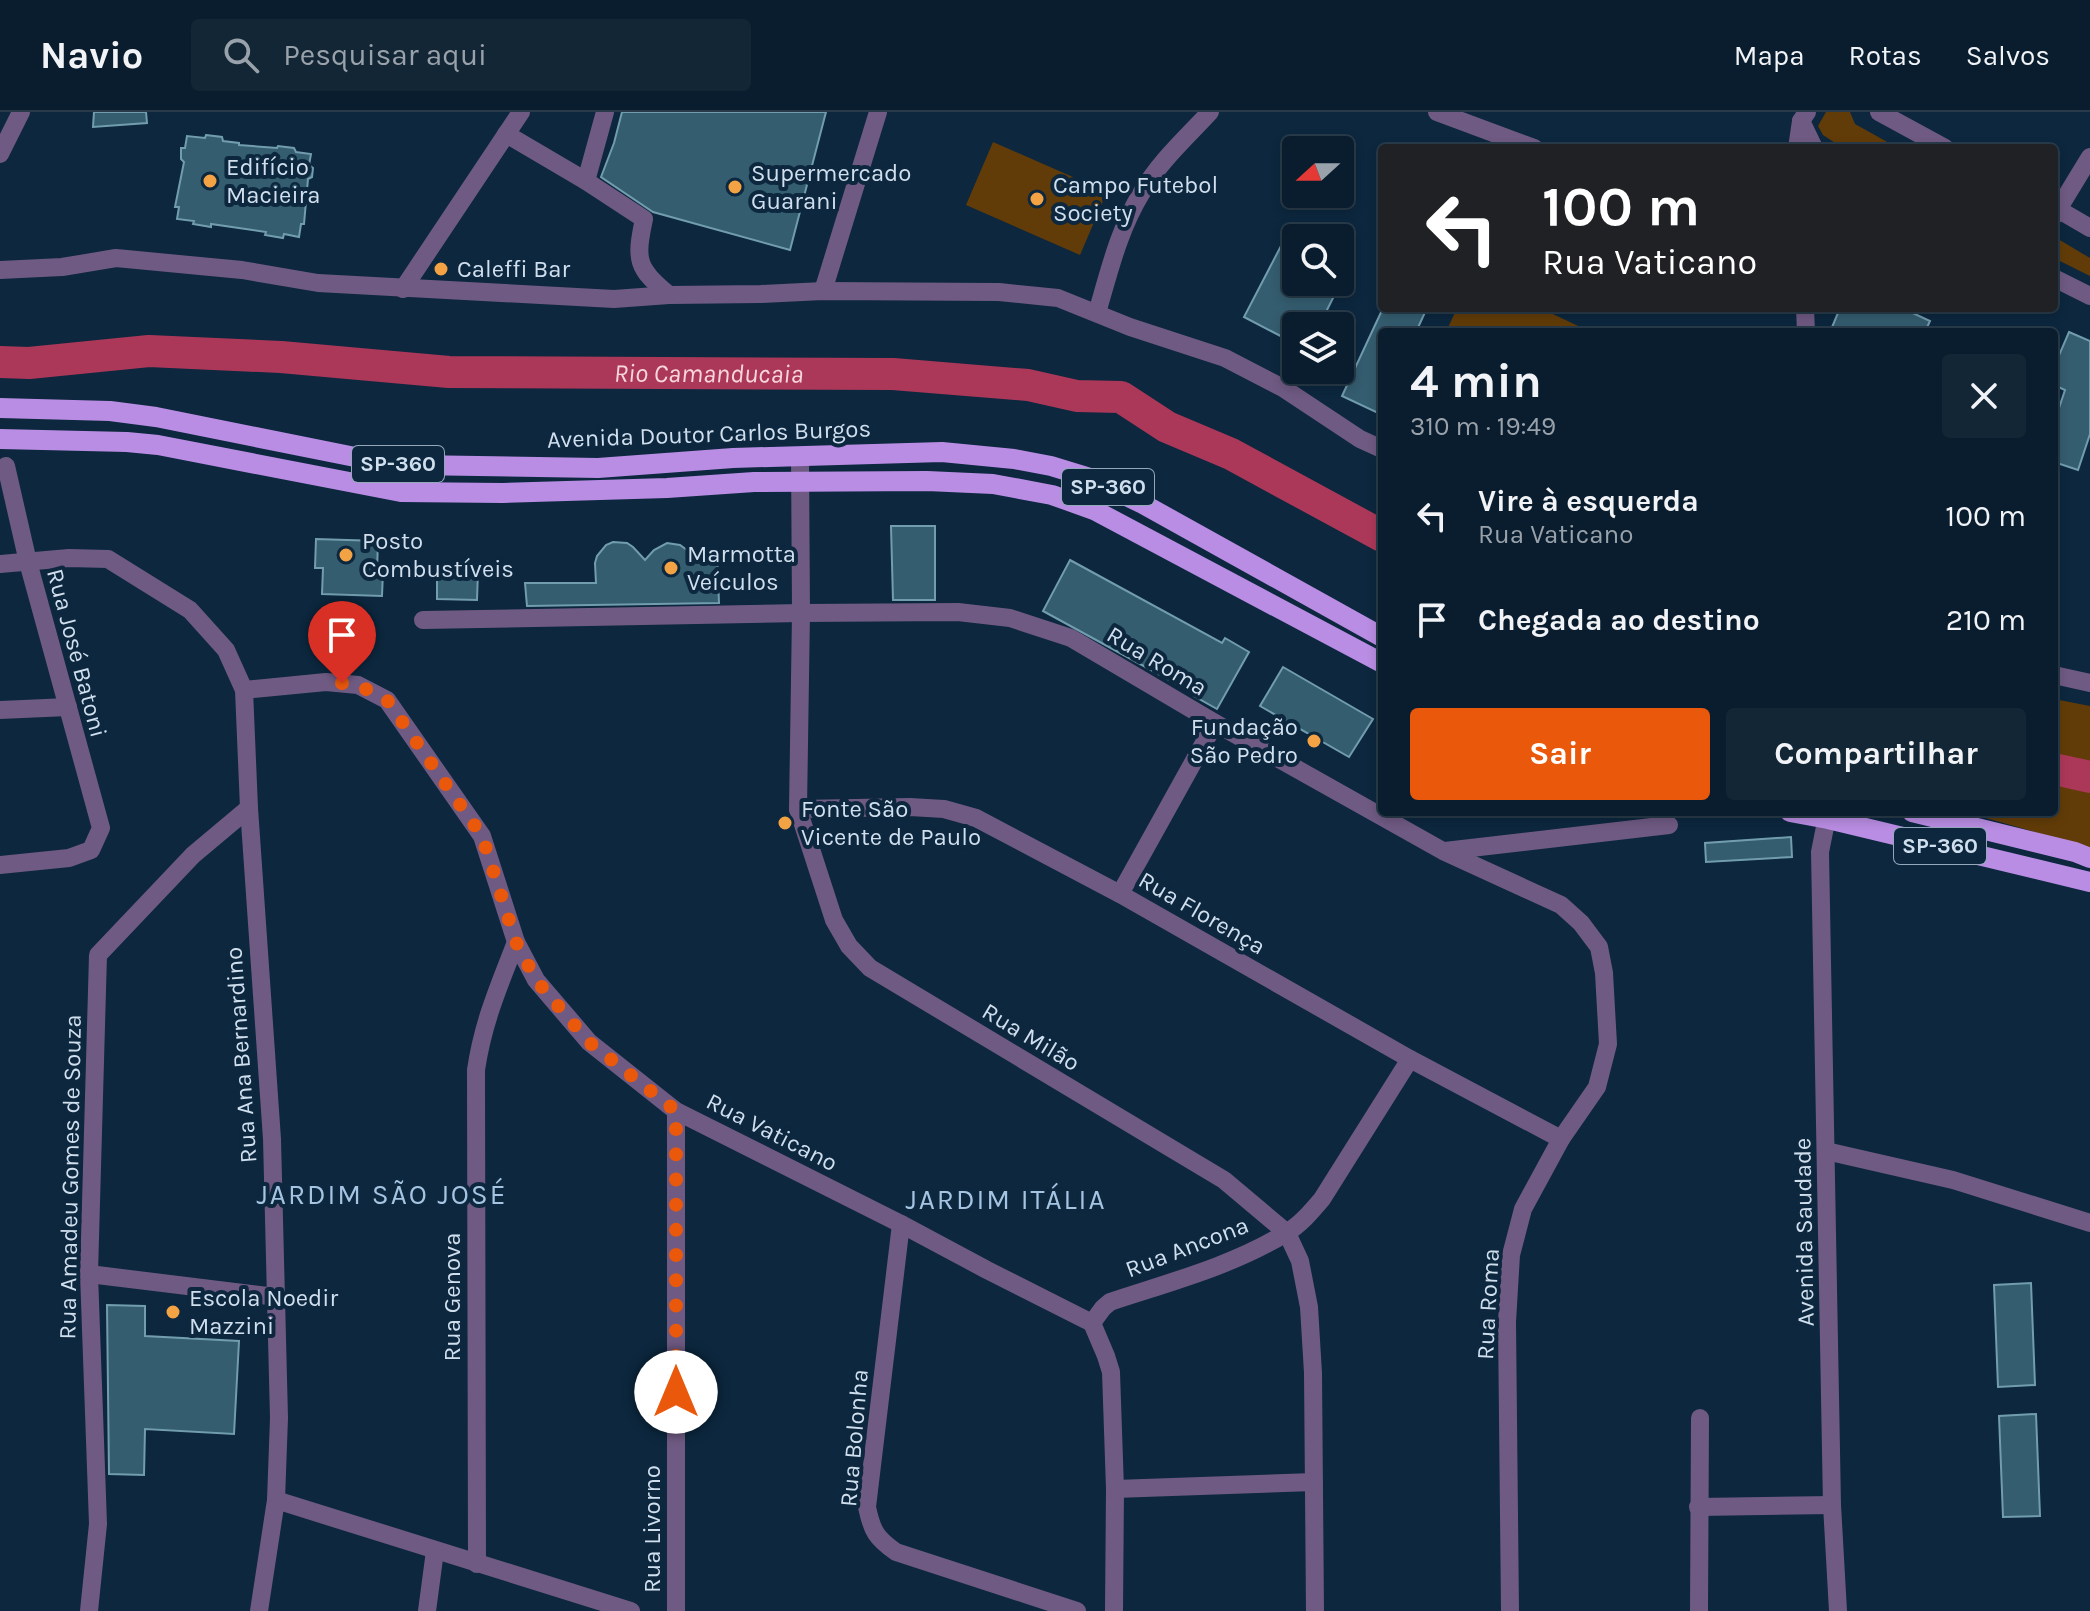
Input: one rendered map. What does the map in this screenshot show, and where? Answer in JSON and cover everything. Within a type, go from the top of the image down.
[{"type":"main road","name":"Avenida Doutor Carlos Burgos","points":[[0,408],[110,411],[156,417],[375,461],[414,465],[598,468],[733,458],[942,452],[1014,459],[1087,477],[1143,504],[1378,635]]},
{"type":"main road","name":"Avenida Doutor Carlos Burgos","points":[[0,439],[158,445],[401,492],[503,493],[800,482],[993,484],[1052,495],[1094,510],[1378,661]]},
{"type":"main road","name":"SP-360","points":[[1828,816],[2090,882]]},
{"type":"main road","name":"SP-360","points":[[1928,816],[2090,858]]},
{"type":"street","points":[[0,154],[21,112]]},
{"type":"street","points":[[403,289],[521,112]]},
{"type":"street","points":[[586,181],[605,112]]},
{"type":"street","points":[[823,291],[878,112]]},
{"type":"street","points":[[1097,313],[1118,240],[1142,192],[1210,112]]},
{"type":"street","points":[[1437,112],[1523,144]]},
{"type":"street","points":[[1879,112],[1938,144]]},
{"type":"street","points":[[1798,144],[1804,116]]},
{"type":"street","points":[[1804,116],[1813,144]]},
{"type":"street","points":[[506,134],[644,219],[638,248],[645,275],[669,295]]},
{"type":"street","points":[[2058,208],[2090,157]]},
{"type":"street","points":[[2058,212],[2090,228]]},
{"type":"street","points":[[0,270],[62,267],[116,258],[242,270],[318,283],[614,299],[823,291],[999,292],[1058,298],[1149,334],[1225,358],[1283,388],[1360,439],[1378,447]]},
{"type":"street","points":[[2058,280],[2090,296]]},
{"type":"street","name":"Rua Milão","points":[[800,456],[798,809],[834,920],[849,946],[870,968],[1224,1180],[1287,1233],[1300,1261],[1309,1307],[1313,1373],[1315,1611]]},
{"type":"street","name":"Rua José Batoni","points":[[0,865],[69,858],[91,850],[101,828],[28,562],[6,466]]},
{"type":"street","name":"Rua Ana Bernardino","points":[[28,562],[69,558],[108,559],[190,610],[226,650],[244,690],[272,1139],[279,1418],[276,1500],[259,1611]]},
{"type":"street","points":[[0,564],[28,562]]},
{"type":"street","name":"Rua Roma","points":[[423,620],[958,612],[1010,618],[1071,638],[1378,815]]},
{"type":"street","points":[[2058,676],[2090,683]]},
{"type":"street","name":"Rua Vaticano","points":[[244,690],[326,682],[358,685],[387,700],[482,836],[516,942],[536,980],[589,1042],[676,1111],[1092,1323]]},
{"type":"street","points":[[0,710],[68,707]]},
{"type":"street","points":[[1120,894],[1215,723]]},
{"type":"street","name":"Rua Florença","points":[[798,809],[910,807],[944,809],[976,818],[1120,894],[1410,1059],[1561,1139]]},
{"type":"street","name":"Rua Amadeu Gomes de Souza","points":[[89,1611],[98,1524],[89,1274],[98,955],[193,855],[249,808]]},
{"type":"street","name":"Rua Roma","points":[[1381,816],[1443,851],[1561,905],[1581,923],[1599,947],[1604,973],[1608,1044],[1597,1087],[1561,1139],[1523,1209],[1511,1255],[1507,1322],[1510,1611]]},
{"type":"street","name":"Avenida Saudade","points":[[1801,816],[1820,852]]},
{"type":"street","name":"Avenida Saudade","points":[[1828,816],[1820,852],[1832,1505],[1838,1611]]},
{"type":"street","points":[[1443,851],[1669,825]]},
{"type":"street","name":"Rua Genova","points":[[477,1564],[476,1070],[489,1011],[516,942]]},
{"type":"street","name":"Rua Ancona","points":[[1092,1323],[1110,1302],[1230,1262],[1287,1233],[1322,1199],[1410,1059]]},
{"type":"street","name":"Rua Livorno","points":[[676,1111],[676,1611]]},
{"type":"street","points":[[1826,1151],[1953,1180],[2090,1223]]},
{"type":"street","name":"Rua Bolonha","points":[[901,1224],[867,1507],[872,1528],[881,1541],[896,1552],[1077,1611]]},
{"type":"street","points":[[89,1274],[276,1297]]},
{"type":"street","points":[[1092,1323],[1111,1372],[1115,1489],[1114,1611]]},
{"type":"street","points":[[1699,1611],[1700,1418]]},
{"type":"street","points":[[1115,1489],[1314,1482]]},
{"type":"street","points":[[276,1500],[631,1611]]},
{"type":"street","points":[[1698,1507],[1832,1505]]},
{"type":"street","points":[[427,1611],[435,1551]]},
{"type":"shaded area","points":[[1826,112],[1850,112],[1855,124],[1891,144],[1837,144],[1823,135],[1818,126]]},
{"type":"shaded area","name":"Campo Futebol Society","points":[[993,142],[1107,192],[1080,255],[966,205]]},
{"type":"shaded area","points":[[2058,239],[2090,258],[2090,276],[2058,260]]},
{"type":"shaded area","points":[[1455,312],[1548,312],[1582,328],[1448,328]]},
{"type":"shaded area","points":[[2058,700],[2090,706],[2090,848],[1979,816],[2058,816]]},
{"type":"building","points":[[94,112],[146,112],[147,123],[93,127]]},
{"type":"building","name":"Supermercado Guarani","points":[[622,112],[826,112],[790,250],[653,212],[601,177]]},
{"type":"building","points":[[206,135],[222,137],[223,141],[239,145],[294,148],[296,152],[311,154],[309,165],[313,168],[312,177],[308,179],[304,224],[301,224],[299,237],[284,234],[283,238],[265,235],[266,232],[211,224],[211,227],[177,219],[179,207],[175,207],[184,162],[181,148],[185,148],[187,136],[205,138]]},
{"type":"building","points":[[1282,244],[1282,296],[1334,296],[1326,312],[1282,312],[1282,337],[1244,317]]},
{"type":"building","points":[[1381,312],[1425,312],[1418,328],[1378,328],[1378,413],[1342,396],[1348,384],[1354,384],[1354,370]]},
{"type":"building","points":[[1838,312],[1911,312],[1930,321],[1927,328],[1832,328]]},
{"type":"building","points":[[2069,332],[2090,341],[2090,434],[2078,470],[2058,463],[2058,411],[2065,390],[2058,387],[2058,358]]},
{"type":"building","points":[[891,526],[935,526],[935,600],[893,600]]},
{"type":"building","name":"Posto Combustíveis","points":[[316,539],[378,541],[377,571],[383,571],[382,596],[322,594],[323,568],[315,568]]},
{"type":"building","points":[[613,542],[627,543],[645,560],[654,550],[667,543],[680,545],[691,553],[717,553],[719,603],[527,606],[525,583],[596,583],[597,556]]},
{"type":"building","points":[[1070,560],[1222,643],[1225,638],[1249,652],[1217,709],[1043,611]]},
{"type":"building","points":[[437,570],[478,571],[477,600],[437,599]]},
{"type":"building","name":"Fundação São Pedro","points":[[1283,667],[1373,719],[1349,757],[1260,706]]},
{"type":"building","points":[[1791,837],[1792,857],[1706,862],[1705,843]]},
{"type":"building","points":[[2031,1283],[2035,1385],[1998,1387],[1994,1285]]},
{"type":"building","points":[[107,1305],[145,1306],[145,1336],[239,1341],[234,1434],[145,1429],[144,1475],[109,1474]]},
{"type":"building","points":[[2036,1414],[2040,1516],[2003,1517],[1999,1416]]},
{"type":"waterway","name":"Rio Camanducaia","points":[[0,362],[29,363],[149,351],[281,357],[449,372],[893,374],[1028,385],[1077,396],[1121,397],[1167,427],[1231,454],[1378,534]]},
{"type":"waterway","name":"Rio Camanducaia","points":[[2058,770],[2090,777]]},
{"type":"place","name":"Edifício Macieira","points":[[210,181]]},
{"type":"place","name":"Supermercado Guarani","points":[[735,187]]},
{"type":"place","name":"Campo Futebol Society","points":[[1037,199]]},
{"type":"place","name":"Caleffi Bar","points":[[441,269]]},
{"type":"place","name":"Posto Combustíveis","points":[[346,555]]},
{"type":"place","name":"Marmotta Veículos","points":[[671,568]]},
{"type":"place","name":"Fundação São Pedro","points":[[1314,741]]},
{"type":"place","name":"Fonte São Vicente de Paulo","points":[[785,823]]},
{"type":"place","name":"Escola Noedir Mazzini","points":[[173,1312]]},
{"type":"district","name":"JARDIM SÃO JOSÉ","points":[[382,1194]]},
{"type":"district","name":"JARDIM ITÁLIA","points":[[1006,1199]]},
{"type":"route","points":[[342,683],[358,685],[387,700],[482,836],[516,942],[536,980],[589,1042],[676,1111],[676,1392]]}]
